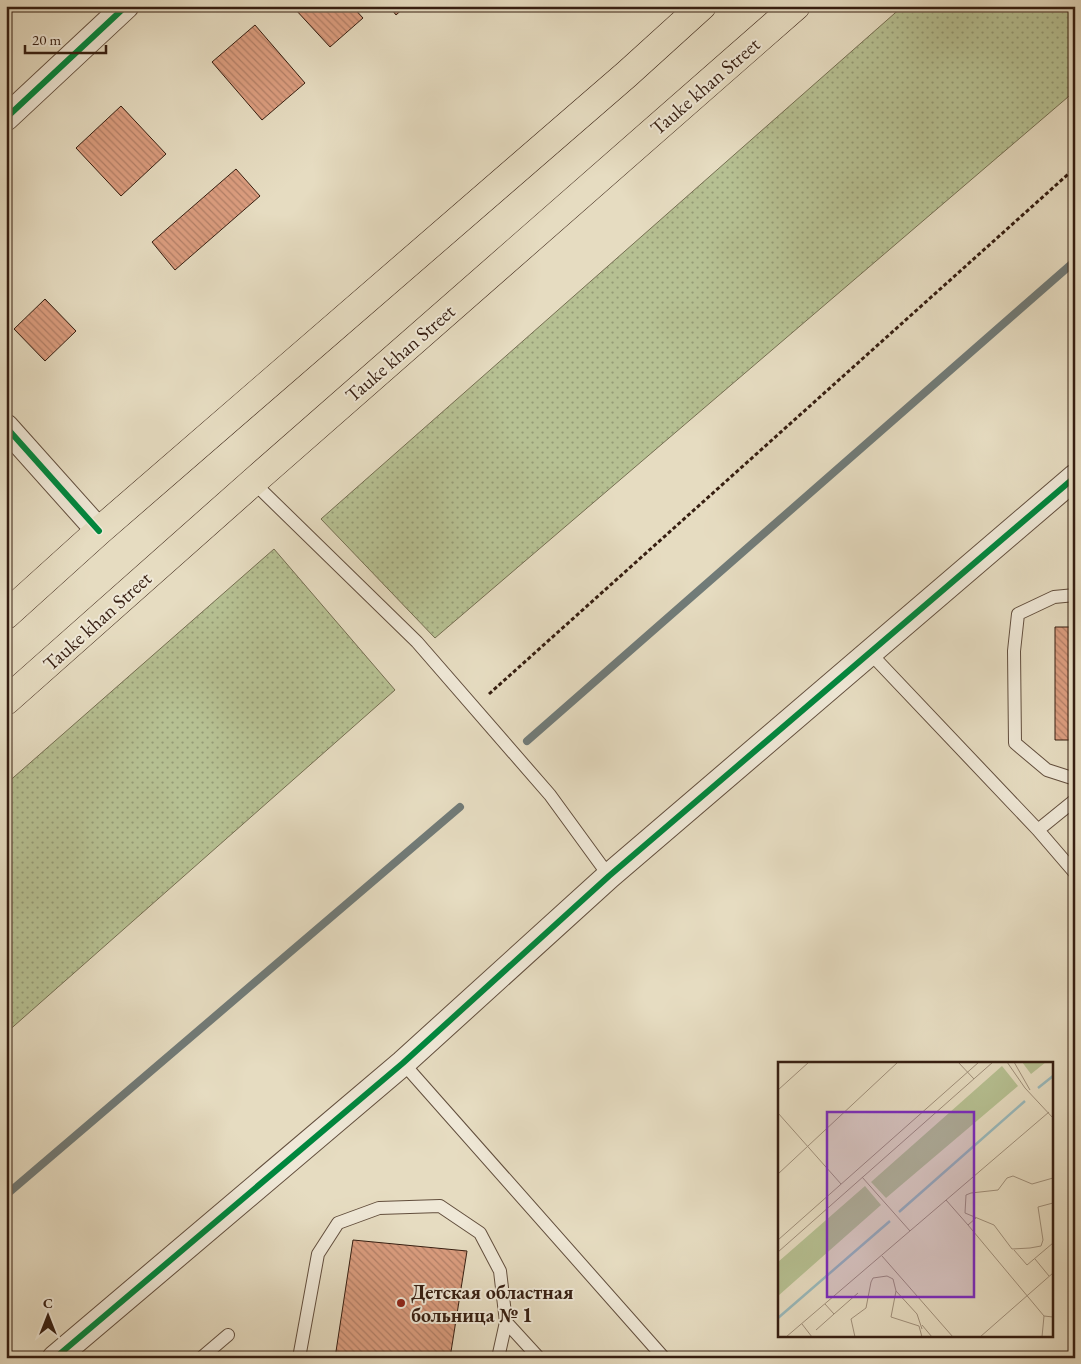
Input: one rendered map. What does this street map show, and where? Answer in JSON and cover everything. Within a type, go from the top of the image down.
[{"type":"main road","points":[[6,614],[99,531],[627,74],[702,6]]},
{"type":"main road","name":"Tauke khan Street","points":[[6,701],[796,6]]},
{"type":"street","points":[[6,118],[126,6]]},
{"type":"street","points":[[6,427],[99,531]]},
{"type":"street","points":[[55,1358],[403,1063],[609,876],[1075,477]]},
{"type":"lane","points":[[253,482],[417,642],[550,795],[609,876]]},
{"type":"lane","points":[[1075,595],[1054,597],[1018,614],[1014,650],[1015,743],[1047,770],[1075,779]]},
{"type":"lane","points":[[870,653],[1038,830],[1075,873]]},
{"type":"lane","points":[[1038,830],[1075,800]]},
{"type":"lane","points":[[403,1063],[664,1358]]},
{"type":"lane","points":[[299,1358],[318,1254],[338,1224],[379,1208],[440,1206],[480,1233],[500,1271],[506,1322],[498,1358]]},
{"type":"lane","points":[[506,1322],[539,1358]]},
{"type":"lane","points":[[202,1358],[228,1335]]},
{"type":"path","points":[[474,708],[1075,168]]},
{"type":"green space","points":[[903,6],[1075,6],[1075,91],[435,638],[321,519]]},
{"type":"green space","points":[[274,549],[395,690],[6,1033],[6,784]]},
{"type":"building","points":[[298,6],[352,6],[363,18],[330,47],[295,9]]},
{"type":"building","points":[[389,6],[406,6],[396,15]]},
{"type":"building","points":[[255,25],[305,83],[262,120],[212,62]]},
{"type":"building","points":[[121,106],[166,154],[121,196],[76,148]]},
{"type":"building","points":[[236,169],[260,196],[175,270],[152,242]]},
{"type":"building","points":[[45,299],[76,331],[45,361],[14,329]]},
{"type":"building","points":[[1055,627],[1075,627],[1075,740],[1055,740]]},
{"type":"building","name":"Детская областная больница № 1","points":[[353,1240],[467,1251],[450,1358],[335,1358]]},
{"type":"waterway","points":[[527,741],[1075,261]]},
{"type":"waterway","points":[[6,1195],[460,807]]},
{"type":"cycle path","points":[[6,118],[126,6]]},
{"type":"cycle path","points":[[6,427],[99,531]]},
{"type":"cycle path","points":[[55,1358],[403,1063],[609,876],[1075,477]]},
{"type":"place","name":"Детская областная больница № 1","points":[[401,1303]]}]
